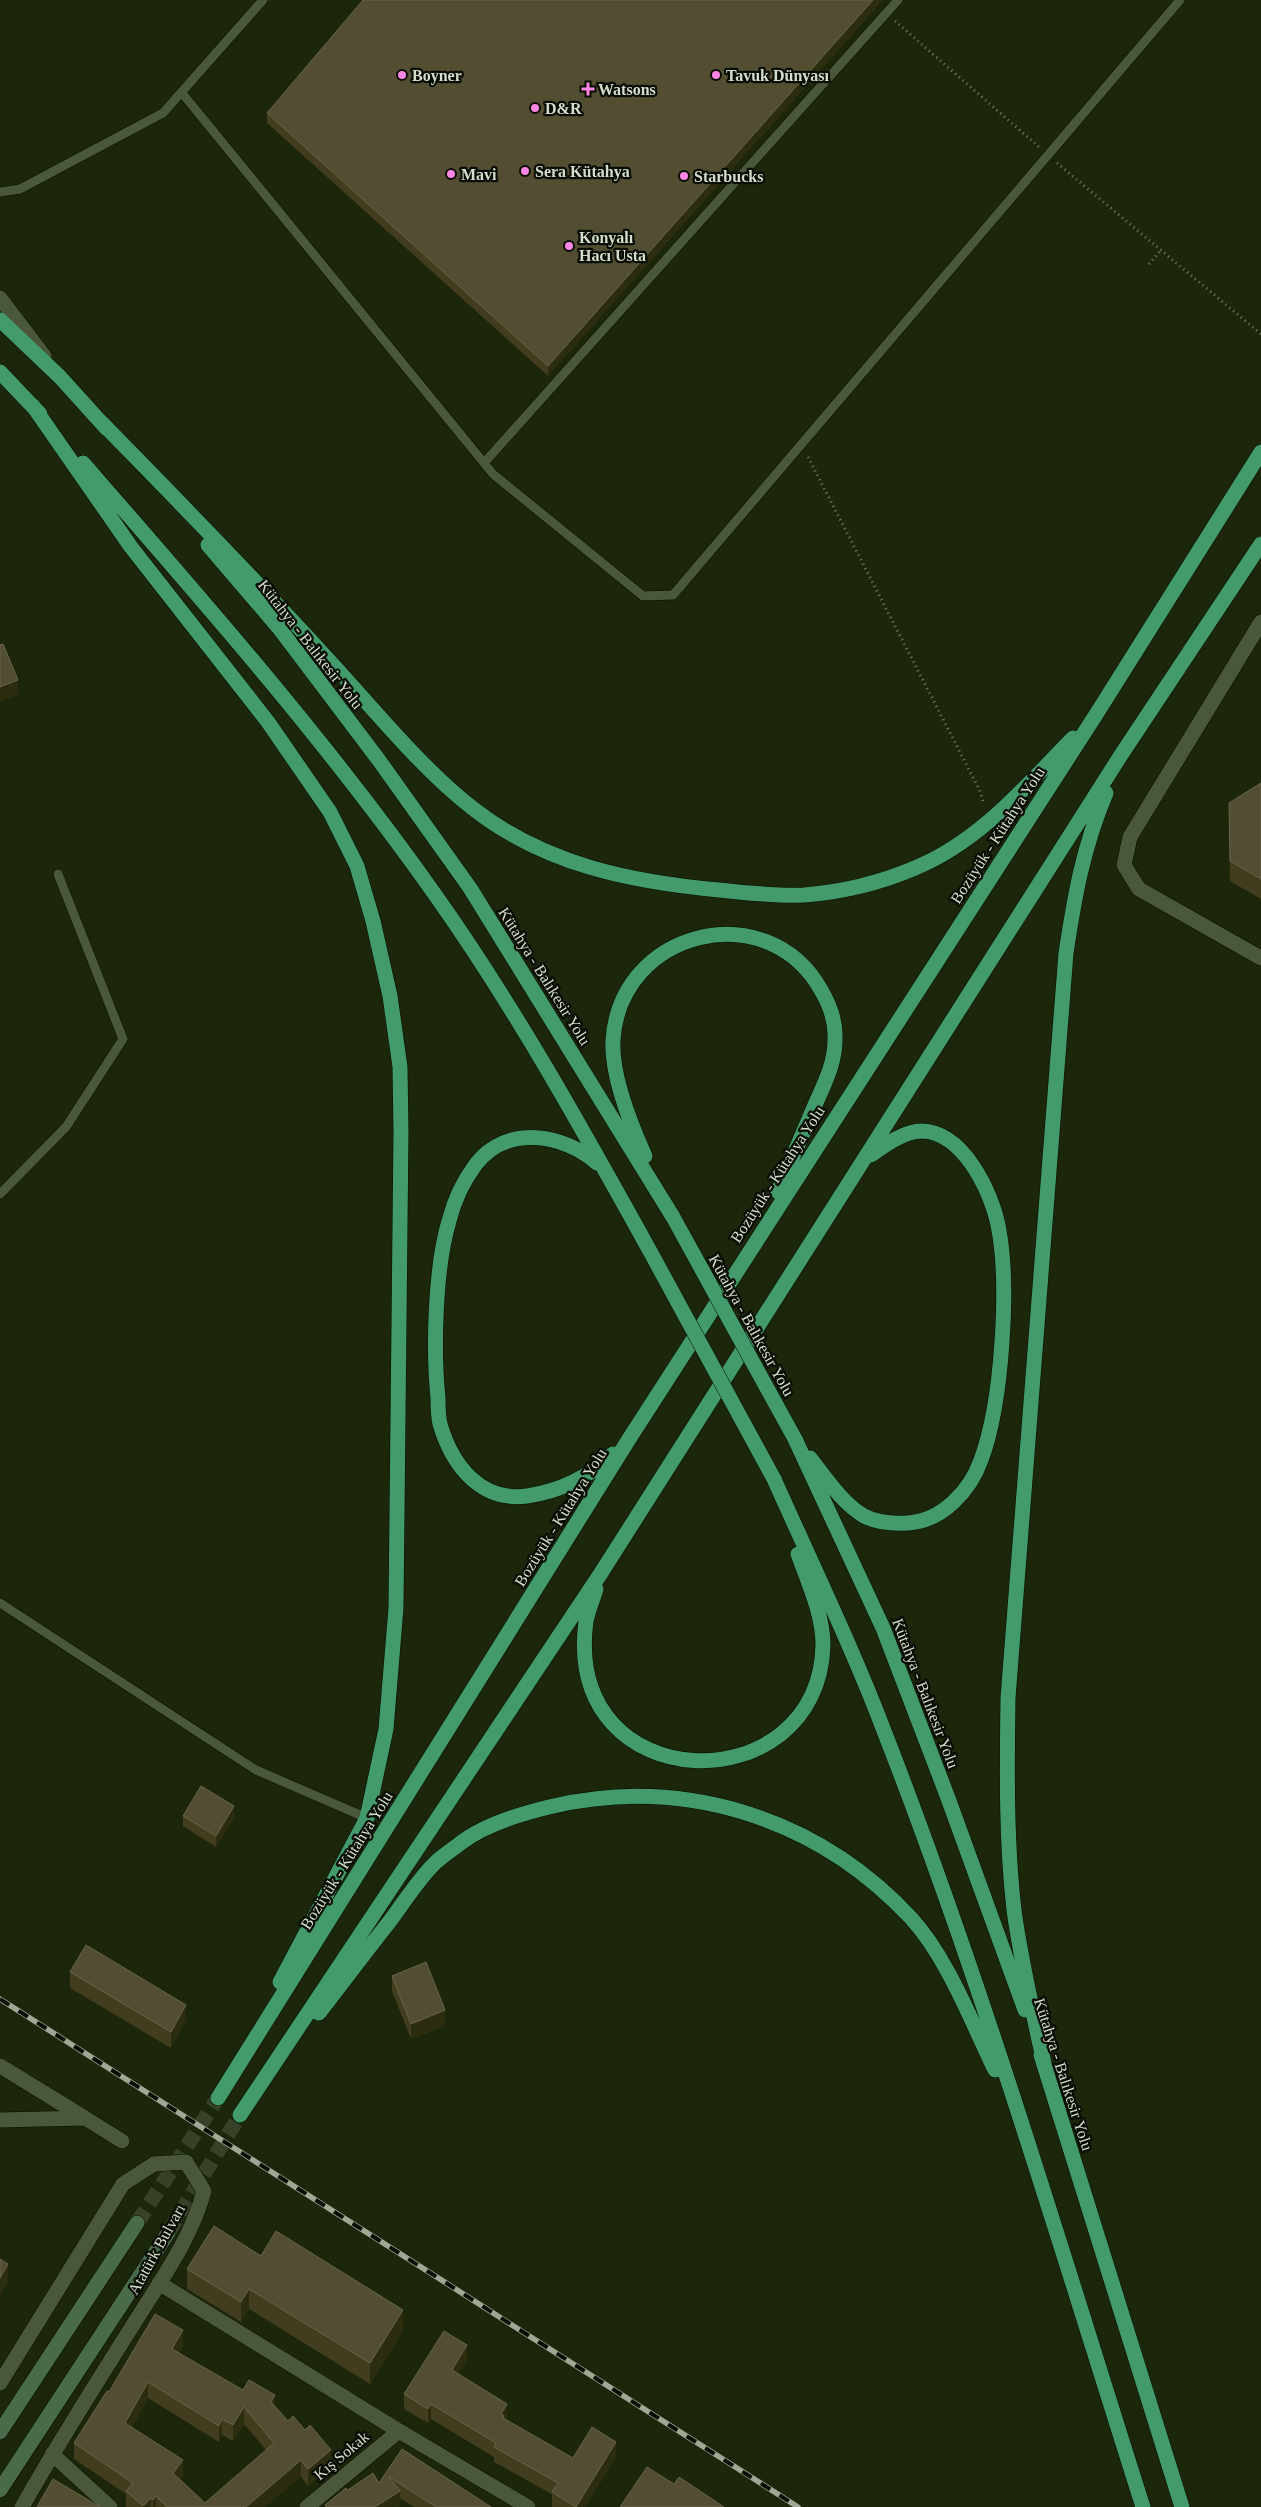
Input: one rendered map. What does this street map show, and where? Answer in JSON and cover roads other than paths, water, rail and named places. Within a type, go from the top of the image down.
[{"type":"highway","name":"Kütahya - Balıkesir Yolu","points":[[0,320],[60,377],[101,422],[279,628],[384,767],[470,888],[673,1217],[795,1439],[883,1628],[948,1798],[1044,2063],[1182,2507]]},
{"type":"highway","points":[[0,372],[33,406],[206,604],[372,810],[437,897],[508,1007],[607,1172],[774,1479],[844,1634],[886,1733],[928,1847],[1023,2128],[1143,2507]]},
{"type":"highway","points":[[33,406],[131,547],[268,722],[330,812],[357,866],[373,921],[390,996],[400,1068],[402,1131],[396,1608],[386,1729],[367,1818]]},
{"type":"highway","points":[[101,422],[255,580],[432,771],[475,810],[528,844],[590,870],[666,885],[803,895],[862,886],[917,867],[965,839],[1004,809],[1097,713]]},
{"type":"highway","name":"Bozüyük - Kütahya Yolu","points":[[367,1818],[218,2098],[761,1230],[1097,713],[1261,452]]},
{"type":"highway","points":[[1023,2128],[955,1986],[936,1953],[912,1919],[885,1893],[813,1841],[777,1824],[733,1808],[659,1796],[617,1796],[577,1800],[498,1823],[465,1840],[434,1864],[240,2115],[601,1573],[1121,755],[1261,544]]},
{"type":"highway","points":[[1044,2063],[1020,1949],[1014,1908],[1007,1784],[1008,1698],[1066,953],[1077,877],[1092,825],[1121,755]]},
{"type":"highway","points":[[673,1217],[636,1137],[622,1090],[615,1061],[613,1040],[618,1016],[629,989],[653,959],[680,942],[719,934],[754,936],[787,951],[811,972],[830,1006],[836,1039],[833,1064],[761,1230]]},
{"type":"highway","points":[[795,1439],[839,1495],[864,1516],[891,1524],[921,1522],[945,1510],[967,1487],[981,1462],[991,1427],[998,1386],[1002,1327],[1002,1266],[998,1225],[988,1192],[969,1158],[944,1138],[922,1131],[895,1139],[866,1158]]},
{"type":"highway","points":[[607,1172],[583,1151],[558,1141],[538,1137],[518,1138],[496,1146],[477,1163],[461,1188],[448,1222],[438,1306],[435,1374],[440,1423],[458,1464],[483,1490],[514,1498],[548,1493],[574,1483],[595,1470],[629,1439]]},
{"type":"highway","points":[[601,1573],[586,1621],[586,1652],[589,1680],[600,1706],[618,1730],[644,1749],[675,1759],[706,1762],[737,1756],[767,1744],[791,1726],[808,1700],[819,1675],[823,1644],[818,1613],[774,1479]]},
{"type":"main road","name":"Atatürk Bulvarı","points":[[0,2432],[137,2223]]},
{"type":"main road","name":"Atatürk Bulvarı","points":[[0,2490],[168,2233]]},
{"type":"street","points":[[0,298],[60,377]]},
{"type":"street","points":[[1261,622],[1130,838],[1124,866],[1139,889],[1261,958]]},
{"type":"street","points":[[0,2066],[122,2141]]},
{"type":"street","points":[[0,2120],[85,2118]]},
{"type":"street","name":"Atatürk Bulvarı","points":[[0,2384],[124,2184],[154,2164],[186,2162],[204,2191],[197,2217],[159,2283],[52,2454],[22,2507]]},
{"type":"street","points":[[159,2283],[398,2431],[528,2507]]},
{"type":"street","name":"Kış Sokak","points":[[306,2507],[398,2431]]},
{"type":"street","points":[[52,2454],[110,2507]]},
{"type":"lane","points":[[0,192],[20,189],[163,113],[263,0]]},
{"type":"lane","points":[[484,463],[898,0]]},
{"type":"lane","points":[[182,92],[493,474],[643,596],[673,595],[1180,0]]},
{"type":"lane","points":[[0,1194],[66,1127],[124,1039],[58,874]]},
{"type":"lane","points":[[0,1604],[256,1770],[367,1818]]},
{"type":"tunnel","points":[[137,2223],[218,2098]]},
{"type":"tunnel","points":[[168,2233],[240,2115]]},
{"type":"railway","points":[[0,1999],[798,2507]]},
{"type":"place","name":"Boyner","points":[[402,75]]},
{"type":"place","name":"Tavuk Dünyası","points":[[716,75]]},
{"type":"place","name":"Watsons","points":[[588,89]]},
{"type":"place","name":"D&R","points":[[535,108]]},
{"type":"place","name":"Sera Kütahya","points":[[525,171]]},
{"type":"place","name":"Mavi","points":[[451,174]]},
{"type":"place","name":"Starbucks","points":[[684,176]]},
{"type":"place","name":"Konyalı Hacı Usta","points":[[569,246]]}]
